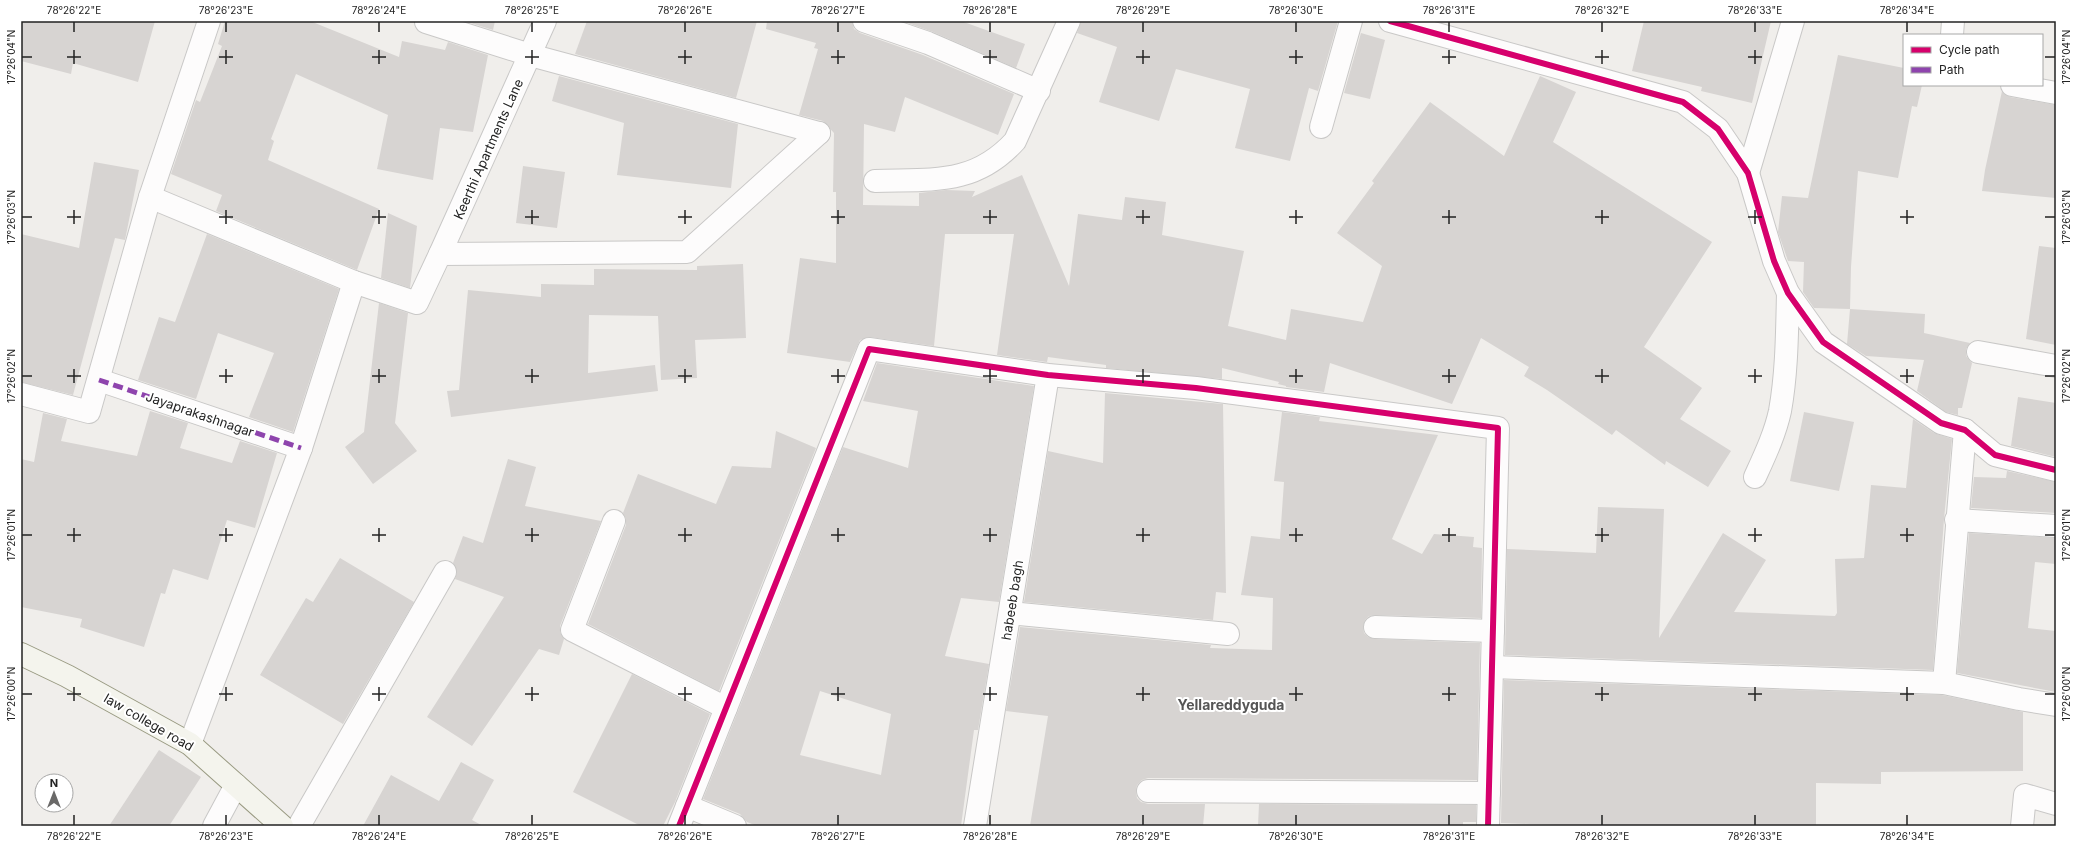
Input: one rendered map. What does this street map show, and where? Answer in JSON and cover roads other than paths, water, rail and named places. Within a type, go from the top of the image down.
[{"type":"street","points":[[21,394],[89,412],[150,197],[209,21]]},
{"type":"street","name":"Keerthi Apartments Lane","points":[[354,282],[417,303],[544,21]]},
{"type":"street","points":[[864,21],[928,43],[1039,91]]},
{"type":"street","points":[[875,181],[954,178],[982,168],[1002,156],[1015,141],[1039,91],[1069,21]]},
{"type":"street","points":[[1321,127],[1351,21]]},
{"type":"street","points":[[1390,21],[1683,102],[1718,129],[1748,173],[1774,261],[1788,292],[1823,342],[1941,423],[1965,430],[1994,455],[2056,470]]},
{"type":"street","points":[[1748,173],[1793,21]]},
{"type":"street","points":[[1952,34],[1953,21]]},
{"type":"street","points":[[426,22],[530,55],[819,133],[687,252],[440,254]]},
{"type":"street","points":[[2018,86],[2056,93]]},
{"type":"street","points":[[150,197],[354,282],[301,448],[190,744]]},
{"type":"street","points":[[1755,476],[1770,446],[1779,412],[1787,345],[1788,292]]},
{"type":"street","points":[[679,826],[869,349],[1048,374],[1196,388],[1498,428],[1488,826]]},
{"type":"street","points":[[1978,352],[2056,366]]},
{"type":"street","name":"habeeb bagh","points":[[975,826],[1048,374]]},
{"type":"street","name":"Jayaprakashnagar","points":[[99,380],[301,448]]},
{"type":"street","points":[[1944,683],[1956,520],[1965,430]]},
{"type":"street","points":[[1956,520],[2056,526]]},
{"type":"street","points":[[614,521],[572,630],[726,708]]},
{"type":"street","points":[[299,826],[445,572]]},
{"type":"street","points":[[1010,613],[1228,634]]},
{"type":"street","points":[[1375,627],[1493,631]]},
{"type":"street","name":"law college road","points":[[21,654],[67,676],[190,744],[282,826]]},
{"type":"street","points":[[1492,667],[1944,683],[2019,700],[2056,705]]},
{"type":"street","points":[[214,826],[236,786]]},
{"type":"street","points":[[1148,791],[1489,793]]},
{"type":"street","points":[[2022,826],[2025,795],[2056,804]]},
{"type":"street","points":[[687,806],[735,826]]},
{"type":"district","name":"Yellareddyguda","points":[[1231,705]]}]
